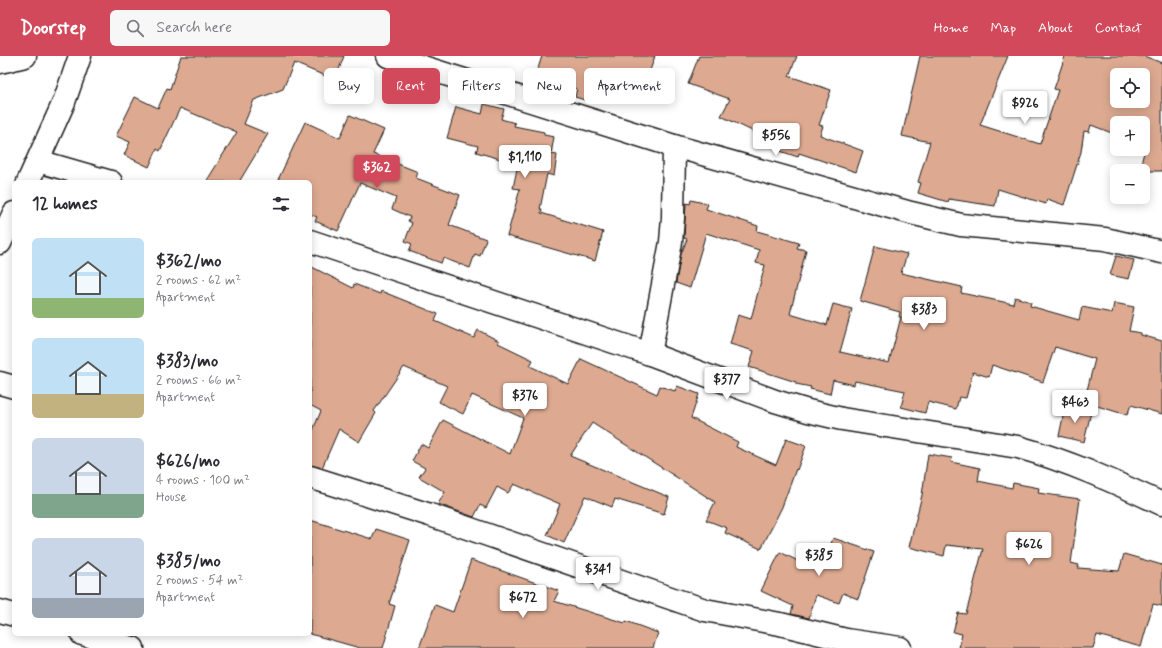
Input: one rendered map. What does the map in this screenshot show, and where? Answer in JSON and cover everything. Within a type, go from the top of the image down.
[{"type":"street","points":[[0,62],[26,56]]},
{"type":"street","points":[[29,180],[64,102],[80,56]]},
{"type":"street","points":[[388,56],[674,146],[903,211],[961,225],[1105,239],[1162,252]]},
{"type":"street","points":[[650,354],[671,242],[673,218],[674,146]]},
{"type":"street","points":[[38,161],[105,180]]},
{"type":"street","points":[[0,243],[12,217]]},
{"type":"street","points":[[312,242],[650,354],[775,401],[842,419],[1018,446],[1046,454],[1092,472],[1162,504]]},
{"type":"street","points":[[0,383],[12,386]]},
{"type":"street","points":[[312,479],[430,515],[705,610],[780,624],[846,640],[900,648]]},
{"type":"street","points":[[0,611],[12,614]]},
{"type":"street","points":[[89,636],[133,648]]},
{"type":"building","points":[[181,56],[344,56],[340,68],[324,68],[324,75],[294,63],[283,89],[254,100],[244,124],[268,134],[240,180],[207,180],[237,132],[180,108],[160,151],[157,149],[149,167],[124,155],[130,142],[116,136],[135,97],[158,108],[167,88],[170,89]]},
{"type":"building","points":[[542,56],[655,56],[651,68],[584,68],[584,100],[576,97],[576,68],[538,68]]},
{"type":"building","points":[[699,56],[797,56],[789,76],[831,90],[819,125],[823,126],[820,135],[863,151],[856,172],[799,153],[798,157],[777,150],[779,144],[721,116],[730,99],[688,84]]},
{"type":"building","points":[[920,56],[1008,56],[980,125],[1040,144],[1058,90],[1054,89],[1065,56],[1144,56],[1162,63],[1162,171],[1150,171],[1150,164],[1141,164],[1143,156],[1150,156],[1150,116],[1110,116],[1110,132],[1091,125],[1089,132],[1084,131],[1081,152],[1064,205],[1047,199],[1046,204],[998,189],[995,206],[949,199],[948,202],[918,193],[921,183],[918,182],[930,142],[902,136]]},
{"type":"building","points":[[484,104],[504,109],[501,119],[515,123],[514,126],[544,132],[544,135],[554,137],[551,154],[557,155],[554,176],[547,174],[540,209],[542,209],[541,213],[603,232],[595,261],[507,236],[520,189],[513,188],[518,164],[476,152],[478,146],[447,138],[456,107],[482,114]]},
{"type":"building","points":[[350,115],[384,130],[373,154],[418,172],[416,178],[460,195],[449,225],[486,239],[480,256],[475,254],[470,268],[443,258],[441,263],[409,251],[412,244],[405,241],[412,223],[408,221],[410,217],[392,209],[396,198],[360,183],[338,231],[315,221],[317,217],[312,215],[312,180],[278,180],[305,122],[340,138]]},
{"type":"building","points":[[691,200],[708,204],[706,209],[758,226],[757,231],[799,243],[797,248],[806,250],[790,314],[827,325],[833,304],[852,309],[840,352],[889,363],[901,317],[899,317],[900,312],[860,301],[875,246],[907,254],[901,273],[962,287],[961,293],[1013,304],[1015,297],[1031,302],[1030,306],[1079,320],[1082,307],[1112,313],[1114,303],[1134,307],[1129,331],[1141,333],[1141,335],[1162,341],[1162,414],[1131,405],[1127,415],[1084,402],[1095,359],[1055,347],[1043,382],[992,365],[989,377],[973,372],[966,398],[959,397],[956,409],[928,402],[925,413],[901,407],[905,391],[855,381],[854,385],[833,380],[830,394],[810,389],[811,387],[796,384],[796,382],[749,367],[754,351],[730,344],[738,315],[751,319],[765,265],[756,263],[759,250],[706,233],[690,288],[676,283],[681,254],[687,239],[684,238],[686,203],[690,204]]},
{"type":"building","points":[[1116,256],[1134,260],[1129,279],[1110,275]]},
{"type":"building","points":[[312,267],[353,288],[354,284],[380,294],[381,291],[438,314],[435,321],[474,338],[478,330],[499,341],[498,343],[533,360],[530,366],[568,384],[581,359],[657,394],[660,386],[675,391],[677,386],[699,394],[691,418],[738,442],[736,447],[776,465],[786,439],[806,446],[782,507],[761,549],[725,533],[727,528],[706,520],[715,502],[592,423],[570,456],[669,497],[664,514],[615,499],[612,507],[585,496],[564,543],[547,535],[560,504],[514,484],[508,493],[497,487],[486,508],[480,505],[474,517],[438,504],[445,492],[419,477],[425,468],[412,461],[421,444],[428,448],[443,420],[510,454],[523,418],[472,395],[463,414],[439,402],[447,386],[404,367],[374,411],[376,413],[359,442],[339,429],[322,468],[312,466],[312,432],[321,411],[312,406]]},
{"type":"building","points":[[1065,407],[1091,412],[1084,442],[1059,436]]},
{"type":"building","points":[[928,454],[952,458],[951,462],[980,468],[978,481],[1012,488],[1013,483],[1039,488],[1038,493],[1080,499],[1071,563],[1079,565],[1078,568],[1119,571],[1124,554],[1162,565],[1162,606],[1153,604],[1141,647],[1097,635],[1093,648],[959,648],[962,634],[953,632],[958,613],[966,614],[983,549],[946,545],[944,556],[909,547],[922,495]]},
{"type":"building","points":[[312,521],[372,539],[376,529],[410,540],[389,604],[395,606],[383,648],[360,648],[312,635]]},
{"type":"building","points":[[833,538],[874,552],[858,599],[843,593],[839,603],[816,595],[809,618],[791,614],[793,606],[761,591],[780,552],[814,569],[820,553],[827,555]]},
{"type":"building","points":[[471,560],[559,591],[554,601],[625,623],[626,621],[658,633],[653,648],[419,648],[435,605],[453,612]]}]
